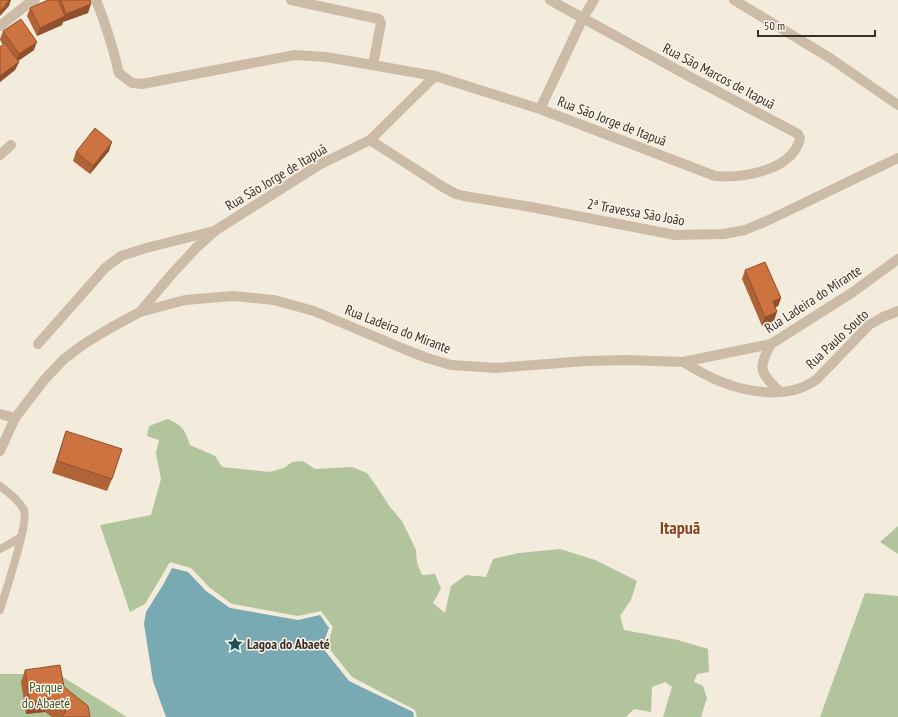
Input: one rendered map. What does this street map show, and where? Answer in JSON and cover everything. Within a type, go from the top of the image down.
[{"type":"street","points":[[0,26],[35,0]]},
{"type":"street","name":"Rua São Jorge de Itapuã","points":[[96,0],[104,18],[114,50],[119,73],[132,83],[142,84],[294,55],[326,57],[435,76],[540,109],[716,176],[732,177]]},
{"type":"street","points":[[291,0],[379,19],[381,23],[373,65]]},
{"type":"street","name":"Rua São Marcos de Itapuã","points":[[550,0],[798,134],[800,138],[796,148],[789,158],[781,164],[754,174],[732,177]]},
{"type":"street","points":[[540,109],[583,18],[594,0]]},
{"type":"street","points":[[734,0],[830,58],[898,105]]},
{"type":"street","name":"Rua São Jorge de Itapuã","points":[[140,312],[196,248],[216,230],[319,165],[370,140],[435,76]]},
{"type":"street","name":"2ª Travessa São João","points":[[370,140],[456,194],[675,235],[724,234],[745,230],[772,219],[898,158]]},
{"type":"street","points":[[0,155],[12,145]]},
{"type":"street","points":[[38,344],[105,268],[121,256],[216,230]]},
{"type":"street","name":"Rua Ladeira do Mirante","points":[[0,451],[15,418],[44,379],[64,359],[84,344],[140,312],[185,300],[233,296],[274,300],[314,311],[404,349],[451,365],[496,368],[586,361],[628,360],[683,362],[771,344],[853,292],[898,259]]},
{"type":"street","name":"Rua Paulo Souto","points":[[683,362],[718,381],[746,390],[780,392],[795,390],[809,385],[817,379],[869,325],[898,311]]},
{"type":"street","points":[[771,344],[762,360],[762,368],[768,380],[780,392]]},
{"type":"street","points":[[0,414],[15,418]]},
{"type":"lane","points":[[0,486],[17,500],[24,512],[24,524],[21,537],[0,610]]},
{"type":"lane","points":[[0,549],[21,537]]},
{"type":"green space","points":[[168,419],[183,429],[190,445],[215,456],[222,467],[270,472],[284,468],[292,462],[303,461],[315,469],[352,467],[367,473],[390,507],[402,521],[416,550],[417,563],[422,575],[435,574],[441,589],[433,603],[445,613],[451,586],[466,575],[486,577],[493,559],[519,553],[560,549],[595,560],[637,581],[631,600],[620,616],[624,630],[678,640],[708,649],[709,672],[697,674],[694,682],[703,686],[707,698],[701,717],[663,717],[672,687],[665,682],[652,687],[651,712],[634,709],[626,717],[417,717],[415,710],[352,677],[327,646],[333,627],[321,611],[298,616],[232,604],[210,588],[191,568],[170,562],[145,604],[130,612],[100,525],[151,515],[161,479],[156,453],[159,440],[147,436],[149,426]]},
{"type":"green space","points":[[898,526],[898,554],[880,542]]},
{"type":"green space","points":[[865,593],[898,596],[898,717],[820,717]]},
{"type":"green space","name":"Parque do Abaeté","points":[[0,674],[58,674],[127,717],[0,717]]},
{"type":"water","name":"Lagoa do Abaeté","points":[[172,568],[188,572],[206,591],[230,608],[298,620],[320,615],[329,628],[322,647],[349,681],[413,712],[414,717],[166,717],[153,681],[144,624],[146,612]]},
{"type":"building","points":[[0,0],[9,0],[0,12]]},
{"type":"building","points":[[48,0],[58,0],[65,16],[40,28],[30,8]]},
{"type":"building","points":[[61,0],[90,0],[91,4],[66,14]]},
{"type":"building","points":[[21,19],[37,42],[19,54],[3,31]]},
{"type":"building","points":[[5,43],[19,62],[0,76],[0,47]]},
{"type":"building","points":[[95,128],[112,142],[93,166],[76,152]]},
{"type":"building","points":[[765,262],[781,298],[773,301],[777,312],[765,317],[745,270]]},
{"type":"building","points":[[66,431],[122,449],[112,479],[57,461]]},
{"type":"building","points":[[60,665],[64,687],[88,706],[90,717],[62,717],[66,711],[50,699],[30,702],[25,670]]},
{"type":"place","name":"Lagoa do Abaeté","points":[[235,644]]},
{"type":"district","name":"Itapuã","points":[[680,527]]}]
